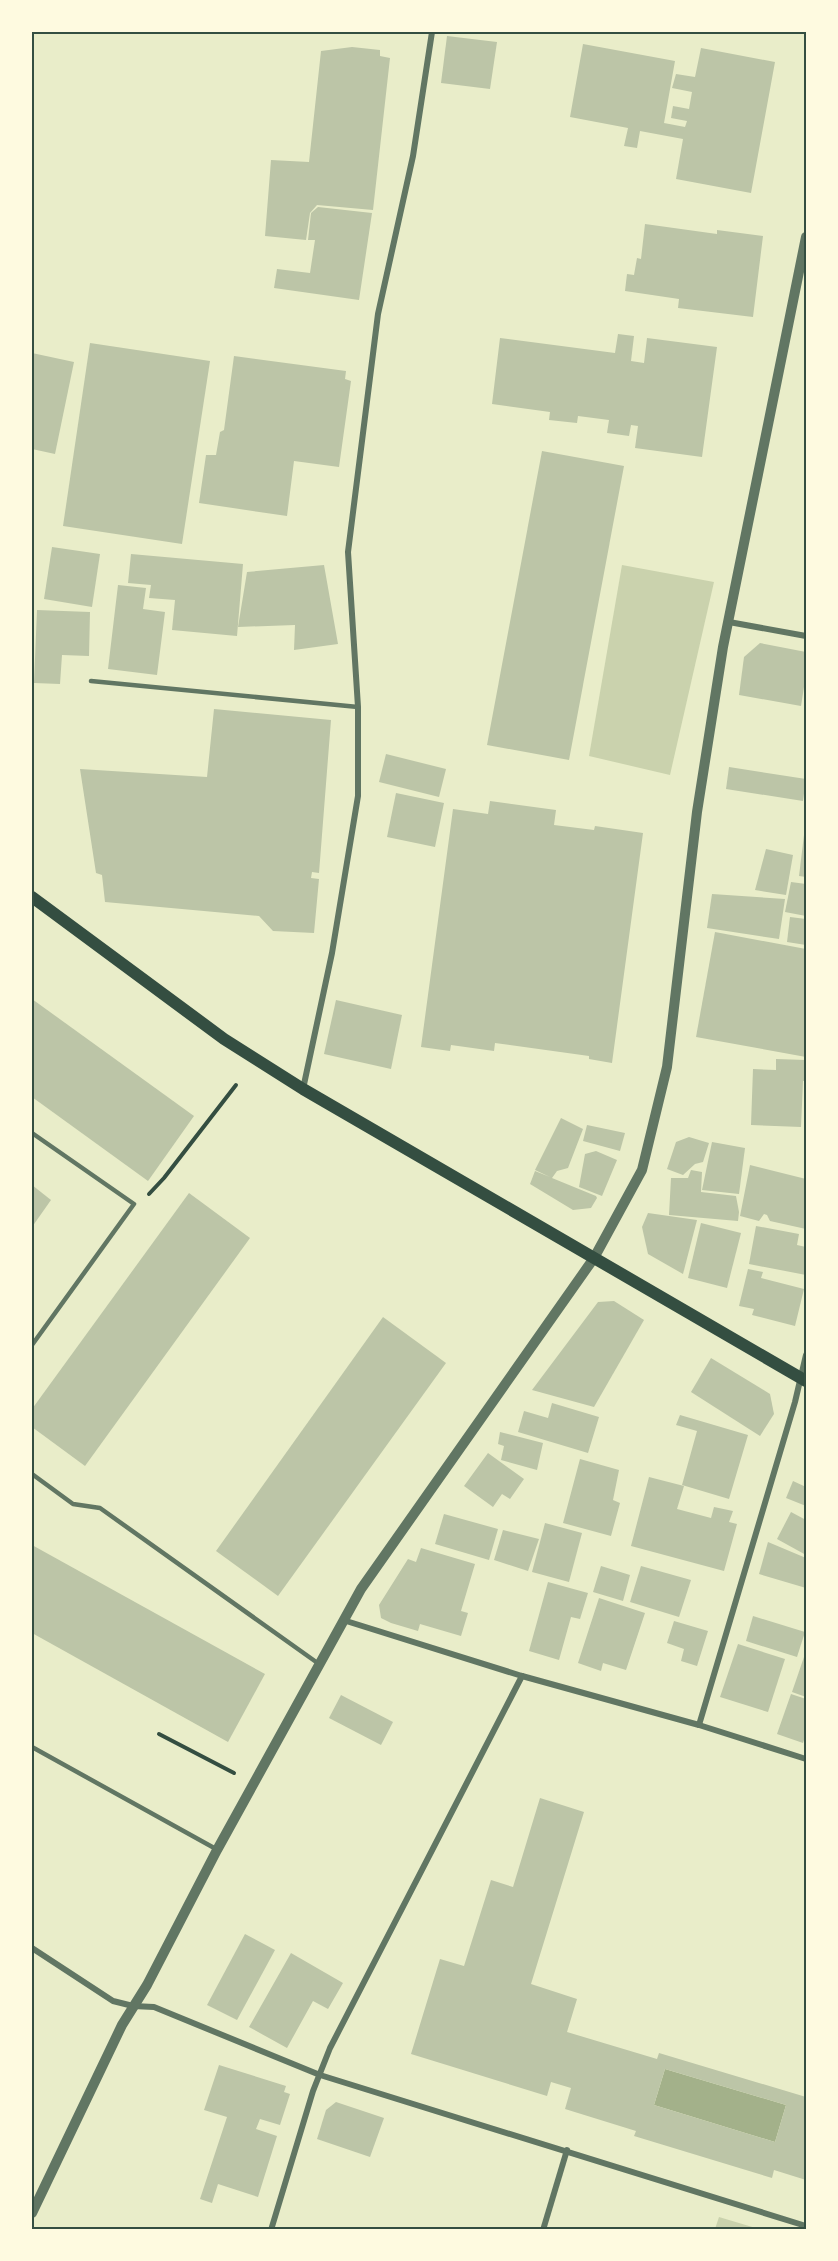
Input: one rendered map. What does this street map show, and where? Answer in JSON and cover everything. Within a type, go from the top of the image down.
[{"type":"main road","points":[[32,897],[224,1040],[303,1089],[804,1380]]},
{"type":"street","points":[[303,1089],[332,952],[358,796],[358,707],[348,552],[378,314],[413,156],[432,32]]},
{"type":"street","points":[[32,2213],[133,2006],[147,1985],[217,1850],[361,1589],[594,1257],[642,1170],[667,1067],[697,812],[729,621],[807,237]]},
{"type":"street","points":[[729,621],[807,636]]},
{"type":"street","points":[[699,1725],[804,1380],[807,1355]]},
{"type":"street","points":[[343,1620],[522,1676],[699,1725],[807,1759]]},
{"type":"street","points":[[271,2229],[313,2091],[330,2048],[522,1676]]},
{"type":"street","points":[[32,1948],[113,2001],[133,2006],[154,2007],[320,2075],[807,2226]]},
{"type":"street","points":[[543,2229],[567,2150]]},
{"type":"lane","points":[[91,681],[358,707]]},
{"type":"lane","points":[[32,1133],[134,1204],[32,1345]]},
{"type":"lane","points":[[32,1474],[73,1504],[100,1508],[319,1664]]},
{"type":"lane","points":[[32,1747],[217,1850]]},
{"type":"path","points":[[134,1204],[158,1185],[236,1085]]},
{"type":"path","points":[[159,1734],[234,1773]]},
{"type":"shaded area","points":[[622,565],[714,582],[670,775],[589,756]]},
{"type":"shaded area","points":[[665,2069],[786,2105],[775,2142],[654,2105]]},
{"type":"shaded area","points":[[719,2217],[759,2229],[715,2229]]},
{"type":"building","points":[[447,36],[497,42],[490,89],[441,83]]},
{"type":"building","points":[[583,44],[675,61],[664,123],[685,127],[687,121],[671,118],[673,106],[689,109],[692,92],[672,88],[676,74],[695,77],[701,48],[775,62],[751,193],[676,179],[683,139],[640,131],[637,148],[624,146],[628,128],[570,117]]},
{"type":"building","points":[[352,47],[380,50],[380,56],[390,58],[373,210],[317,205],[310,213],[306,240],[265,236],[271,160],[309,162],[321,51]]},
{"type":"building","points":[[318,207],[372,213],[359,300],[274,288],[277,269],[310,273],[315,240],[308,240],[311,213]]},
{"type":"building","points":[[645,224],[717,234],[717,230],[763,236],[753,317],[678,308],[679,299],[625,291],[627,274],[634,275],[637,258],[641,259]]},
{"type":"building","points":[[618,334],[634,336],[631,361],[644,363],[647,338],[717,347],[702,457],[635,448],[638,426],[631,425],[629,436],[607,433],[609,420],[578,416],[577,423],[549,420],[550,412],[492,404],[500,338],[615,353]]},
{"type":"building","points":[[90,343],[210,361],[182,544],[63,526]]},
{"type":"building","points":[[32,353],[74,362],[55,454],[32,449]]},
{"type":"building","points":[[234,356],[346,371],[345,379],[351,381],[339,467],[294,461],[287,516],[199,503],[206,455],[216,455],[220,432],[224,430]]},
{"type":"building","points":[[542,451],[624,466],[569,760],[487,745]]},
{"type":"building","points":[[52,547],[100,554],[92,607],[44,599]]},
{"type":"building","points":[[131,554],[243,564],[237,636],[172,630],[175,600],[149,598],[151,585],[128,583]]},
{"type":"building","points":[[324,565],[338,644],[294,650],[295,625],[238,627],[247,572]]},
{"type":"building","points":[[118,585],[146,588],[143,609],[165,612],[157,675],[108,669]]},
{"type":"building","points":[[37,610],[90,612],[89,656],[62,655],[60,684],[34,683]]},
{"type":"building","points":[[760,643],[806,652],[806,674],[801,706],[739,695],[744,657]]},
{"type":"building","points":[[214,709],[331,720],[319,873],[312,872],[311,878],[319,879],[314,933],[273,931],[259,916],[105,902],[102,875],[96,873],[80,769],[207,777]]},
{"type":"building","points":[[386,754],[446,769],[439,797],[379,782]]},
{"type":"building","points":[[729,767],[806,779],[803,801],[726,789]]},
{"type":"building","points":[[396,793],[444,803],[435,847],[387,837]]},
{"type":"building","points":[[490,801],[556,810],[554,825],[594,830],[595,826],[643,833],[612,1063],[589,1059],[589,1056],[495,1043],[494,1051],[451,1045],[450,1051],[421,1047],[453,809],[488,814]]},
{"type":"building","points":[[804,835],[806,835],[806,877],[799,876]]},
{"type":"building","points":[[766,849],[793,855],[786,895],[755,890]]},
{"type":"building","points":[[791,882],[806,884],[806,916],[785,912]]},
{"type":"building","points":[[712,894],[785,899],[779,939],[707,928]]},
{"type":"building","points":[[790,917],[806,919],[806,945],[787,942]]},
{"type":"building","points":[[715,932],[806,949],[806,1057],[696,1037]]},
{"type":"building","points":[[32,999],[194,1116],[148,1181],[32,1097]]},
{"type":"building","points":[[336,1000],[402,1015],[391,1069],[324,1054]]},
{"type":"building","points":[[776,1059],[806,1060],[801,1127],[751,1125],[753,1069],[776,1070]]},
{"type":"building","points":[[561,1118],[583,1129],[568,1168],[557,1171],[552,1178],[596,1196],[591,1208],[573,1210],[530,1184],[535,1171],[550,1177],[535,1170]]},
{"type":"building","points":[[587,1125],[625,1133],[620,1151],[583,1141]]},
{"type":"building","points":[[689,1137],[709,1143],[703,1162],[695,1164],[683,1175],[667,1169],[676,1142]]},
{"type":"building","points":[[712,1142],[745,1148],[739,1194],[702,1190]]},
{"type":"building","points":[[596,1151],[617,1160],[602,1196],[579,1187],[585,1154]]},
{"type":"building","points":[[750,1165],[806,1179],[806,1229],[770,1221],[764,1214],[759,1221],[740,1216]]},
{"type":"building","points":[[691,1170],[702,1172],[701,1192],[736,1196],[738,1221],[669,1215],[671,1178],[688,1178]]},
{"type":"building","points":[[32,1185],[51,1200],[32,1227]]},
{"type":"building","points":[[189,1193],[250,1238],[85,1466],[32,1427],[32,1409]]},
{"type":"building","points":[[648,1213],[697,1220],[683,1274],[648,1254],[642,1227]]},
{"type":"building","points":[[701,1223],[741,1233],[727,1288],[688,1278]]},
{"type":"building","points":[[756,1226],[799,1234],[797,1245],[806,1247],[806,1275],[749,1264]]},
{"type":"building","points":[[748,1269],[763,1272],[761,1278],[804,1289],[795,1326],[752,1315],[754,1309],[739,1306]]},
{"type":"building","points":[[614,1301],[644,1320],[594,1407],[532,1390],[598,1302]]},
{"type":"building","points":[[383,1317],[446,1363],[278,1596],[216,1551]]},
{"type":"building","points":[[711,1358],[770,1394],[774,1414],[760,1436],[691,1392]]},
{"type":"building","points":[[552,1403],[599,1417],[588,1453],[518,1432],[524,1411],[548,1418]]},
{"type":"building","points":[[680,1415],[748,1435],[729,1499],[682,1485],[697,1431],[676,1425]]},
{"type":"building","points":[[500,1432],[543,1443],[537,1470],[501,1460],[504,1446],[498,1444]]},
{"type":"building","points":[[488,1453],[524,1479],[510,1499],[502,1494],[493,1507],[464,1486]]},
{"type":"building","points":[[580,1459],[619,1470],[613,1500],[620,1503],[611,1536],[563,1523]]},
{"type":"building","points":[[649,1477],[684,1486],[677,1509],[711,1518],[714,1507],[733,1511],[729,1522],[737,1524],[724,1571],[631,1546]]},
{"type":"building","points":[[793,1481],[806,1487],[806,1506],[786,1498]]},
{"type":"building","points":[[791,1512],[806,1520],[806,1555],[777,1539]]},
{"type":"building","points":[[444,1514],[498,1529],[489,1560],[435,1544]]},
{"type":"building","points":[[545,1523],[582,1533],[569,1582],[532,1572]]},
{"type":"building","points":[[503,1530],[539,1539],[528,1571],[494,1560]]},
{"type":"building","points":[[768,1542],[806,1558],[806,1588],[759,1574]]},
{"type":"building","points":[[32,1545],[265,1674],[228,1742],[32,1633]]},
{"type":"building","points":[[421,1548],[475,1564],[461,1611],[468,1613],[461,1636],[420,1624],[418,1631],[381,1618],[379,1605],[408,1559],[416,1562]]},
{"type":"building","points":[[601,1566],[630,1575],[623,1601],[593,1592]]},
{"type":"building","points":[[641,1566],[691,1580],[679,1617],[630,1602]]},
{"type":"building","points":[[548,1582],[588,1593],[580,1619],[571,1617],[559,1660],[529,1651]]},
{"type":"building","points":[[599,1598],[645,1613],[626,1670],[603,1663],[601,1671],[578,1663]]},
{"type":"building","points":[[753,1616],[805,1632],[797,1657],[746,1641]]},
{"type":"building","points":[[674,1621],[708,1631],[697,1666],[681,1661],[684,1649],[667,1643]]},
{"type":"building","points":[[738,1644],[785,1659],[768,1712],[720,1697]]},
{"type":"building","points":[[806,1654],[806,1697],[792,1692]]},
{"type":"building","points":[[791,1694],[806,1699],[806,1734],[803,1743],[777,1734]]},
{"type":"building","points":[[341,1695],[393,1722],[381,1745],[329,1718]]},
{"type":"building","points":[[540,1798],[584,1812],[531,1984],[577,1999],[567,2032],[657,2059],[659,2053],[806,2097],[806,2180],[774,2170],[772,2178],[634,2136],[636,2131],[565,2109],[571,2088],[551,2082],[547,2096],[411,2054],[440,1959],[464,1966],[491,1880],[513,1887]],"holes":[[[665,2069],[786,2105],[775,2142],[654,2105]]]},
{"type":"building","points":[[245,1934],[275,1950],[237,2020],[207,2005]]},
{"type":"building","points":[[291,1953],[343,1983],[328,2009],[313,2001],[287,2048],[249,2027]]},
{"type":"building","points":[[219,2065],[286,2086],[284,2092],[290,2094],[280,2125],[260,2119],[256,2129],[277,2136],[258,2197],[218,2184],[212,2203],[200,2199],[227,2117],[204,2110]]},
{"type":"building","points":[[336,2102],[384,2118],[370,2157],[317,2139],[326,2110]]}]
